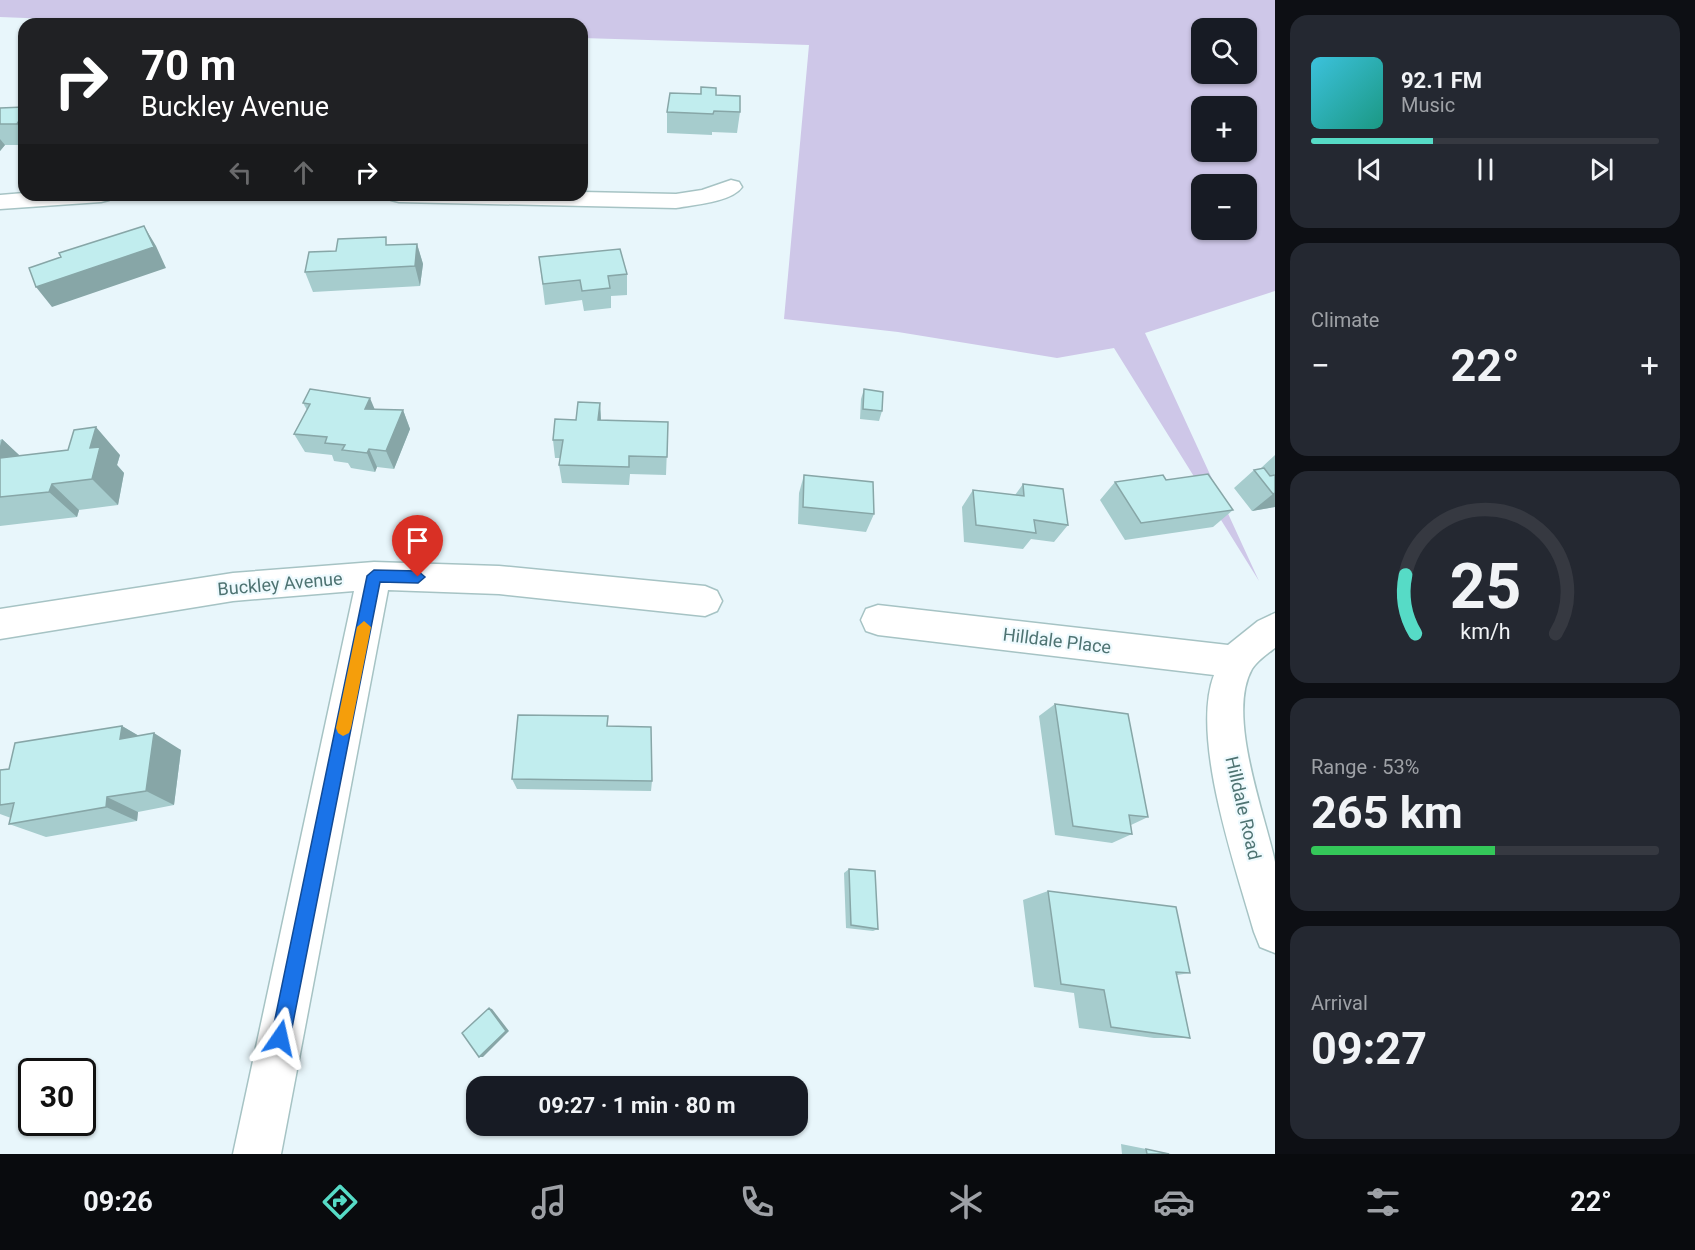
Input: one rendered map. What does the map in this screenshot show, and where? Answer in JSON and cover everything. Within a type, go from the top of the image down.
[{"type":"street","points":[[588,199],[676,201],[707,196],[731,187]]},
{"type":"street","points":[[0,202],[18,201]]},
{"type":"street","points":[[257,1154],[374,576]]},
{"type":"street","name":"Buckley Avenue","points":[[0,624],[258,582],[374,576],[484,579],[705,601]]},
{"type":"street","name":"Hilldale Place","points":[[878,620],[1236,662]]},
{"type":"street","name":"Hilldale Road","points":[[1275,628],[1258,640],[1236,662],[1227,695],[1227,733],[1232,776],[1275,932]]},
{"type":"shaded area","points":[[0,0],[1275,0],[1275,291],[1145,333],[1259,581],[1114,348],[1057,358],[898,332],[784,319],[809,45],[588,38],[588,18],[26,18],[0,17]]},
{"type":"building","points":[[701,87],[716,88],[716,95],[740,96],[740,112],[714,111],[713,114],[667,112],[670,93],[701,94]]},
{"type":"building","points":[[18,107],[17,124],[0,124],[0,108]]},
{"type":"building","points":[[144,226],[154,247],[36,287],[29,268],[61,257],[59,253]]},
{"type":"building","points":[[386,237],[386,245],[417,244],[415,266],[305,272],[309,252],[336,251],[338,239]]},
{"type":"building","points":[[620,249],[627,274],[608,276],[610,288],[582,291],[580,280],[543,284],[539,257]]},
{"type":"building","points":[[310,389],[370,398],[365,409],[403,410],[386,451],[369,449],[367,453],[342,450],[345,445],[325,443],[327,437],[294,434],[310,404],[303,403]]},
{"type":"building","points":[[864,389],[883,392],[882,411],[863,409]]},
{"type":"building","points":[[578,402],[600,403],[598,420],[668,422],[667,457],[629,456],[629,467],[559,465],[563,440],[553,440],[555,419],[576,420]]},
{"type":"building","points":[[96,427],[90,448],[100,447],[92,479],[52,484],[49,492],[0,497],[0,458],[68,450],[74,430]]},
{"type":"building","points":[[1264,468],[1270,476],[1275,475],[1275,493],[1273,494],[1254,470]]},
{"type":"building","points":[[1208,474],[1233,510],[1141,523],[1115,482],[1163,475],[1166,480]]},
{"type":"building","points":[[804,475],[873,482],[874,514],[803,507]]},
{"type":"building","points":[[1023,484],[1063,489],[1068,525],[1034,520],[1036,533],[976,525],[973,490],[1024,496]]},
{"type":"building","points":[[1055,704],[1128,714],[1148,817],[1129,815],[1132,834],[1073,826]]},
{"type":"building","points":[[518,715],[608,716],[607,726],[651,727],[652,781],[512,779]]},
{"type":"building","points":[[122,726],[120,739],[154,733],[146,791],[107,797],[106,807],[9,824],[14,803],[0,805],[0,770],[9,769],[15,743]]},
{"type":"building","points":[[849,869],[875,871],[878,929],[851,925]]},
{"type":"building","points":[[1048,891],[1176,907],[1190,973],[1176,972],[1190,1038],[1111,1027],[1104,990],[1061,984]]},
{"type":"building","points":[[489,1008],[506,1031],[479,1057],[462,1033]]},
{"type":"building","points":[[1146,1149],[1169,1154],[1147,1154]]},
{"type":"slow traffic","points":[[343,728],[364,627]]},
{"type":"route","points":[[280,1038],[374,576],[418,577]]}]
